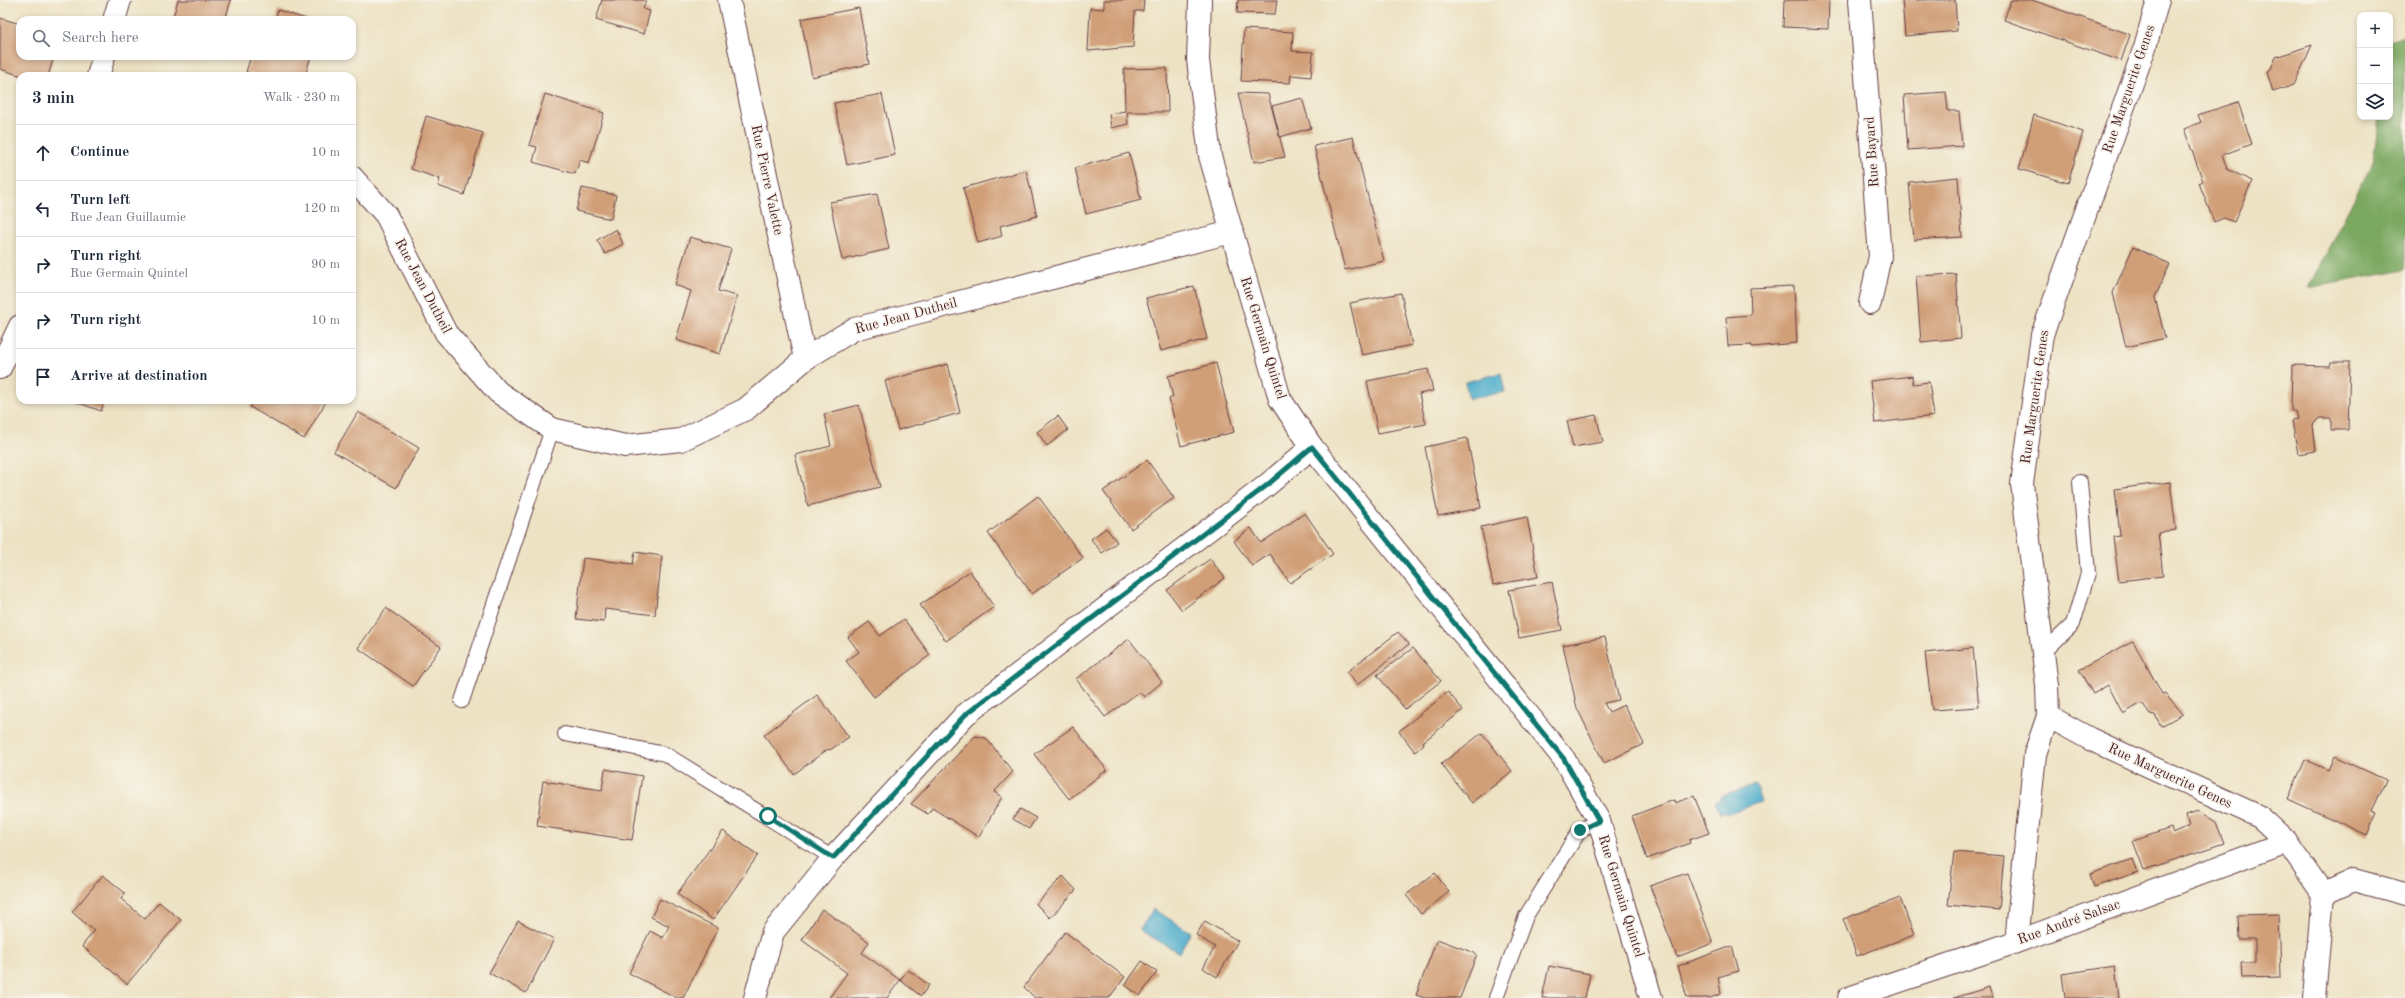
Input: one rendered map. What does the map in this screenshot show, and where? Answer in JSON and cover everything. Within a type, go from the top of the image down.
[{"type":"street","points":[[115,16],[120,0]]},
{"type":"street","name":"Rue Pierre Valette","points":[[729,0],[805,359]]},
{"type":"street","name":"Rue Germain Quintel","points":[[1200,0],[1198,60],[1210,156],[1230,232],[1280,399],[1312,447],[1564,759],[1599,821],[1651,998]]},
{"type":"street","name":"Rue Bayard","points":[[1860,0],[1880,256],[1870,303]]},
{"type":"street","name":"Rue Marguerite Genes","points":[[2016,942],[2035,754],[2048,716],[2048,685],[2022,484],[2042,335],[2145,47],[2158,0]]},
{"type":"street","points":[[99,72],[103,60]]},
{"type":"street","name":"Rue Jean Dutheil","points":[[356,182],[386,216],[446,333],[498,392],[552,429],[625,446],[681,440],[746,409],[805,359],[854,329],[1230,232]]},
{"type":"street","points":[[0,368],[16,334]]},
{"type":"street","points":[[755,998],[773,932],[833,858],[965,715],[1266,486],[1312,447]]},
{"type":"street","name":"Rue Marguerite Genes","points":[[2048,716],[2090,739],[2260,817],[2287,842],[2323,894]]},
{"type":"street","name":"Rue André Salsac","points":[[1849,998],[2016,942],[2287,842]]},
{"type":"street","points":[[2314,998],[2323,894],[2354,880],[2405,894]]},
{"type":"lane","points":[[462,701],[552,429]]},
{"type":"lane","points":[[2044,652],[2073,624],[2088,573],[2080,482]]},
{"type":"lane","points":[[565,734],[665,754],[833,858]]},
{"type":"lane","points":[[1496,998],[1526,916],[1580,830],[1599,821]]},
{"type":"green space","points":[[2405,36],[2405,270],[2308,288],[2373,162],[2379,120],[2393,120],[2393,40]]},
{"type":"water","points":[[1501,373],[1505,392],[1469,399],[1465,382]]},
{"type":"water","points":[[1755,785],[1761,802],[1726,814],[1725,812],[1720,814],[1715,801],[1720,800],[1720,797]]},
{"type":"water","points":[[1153,909],[1191,932],[1179,953],[1140,930]]},
{"type":"building","points":[[178,0],[231,0],[226,16],[173,16]]},
{"type":"building","points":[[602,0],[646,0],[643,9],[650,11],[644,34],[596,20]]},
{"type":"building","points":[[1104,0],[1144,0],[1143,11],[1135,11],[1133,47],[1088,51],[1090,8],[1104,9]]},
{"type":"building","points":[[1238,0],[1277,0],[1275,14],[1237,13]]},
{"type":"building","points":[[1784,0],[1829,0],[1828,29],[1783,27]]},
{"type":"building","points":[[1902,0],[1955,0],[1957,31],[1905,36]]},
{"type":"building","points":[[2011,0],[2032,0],[2129,34],[2130,35],[2121,61],[2004,20]]},
{"type":"building","points":[[859,8],[869,64],[812,77],[801,19]]},
{"type":"building","points":[[278,10],[297,16],[276,16]]},
{"type":"building","points":[[0,18],[16,23],[16,60],[53,60],[49,72],[16,72],[16,74],[0,69]]},
{"type":"building","points":[[1244,29],[1293,32],[1292,51],[1313,52],[1311,77],[1291,75],[1290,83],[1241,81]]},
{"type":"building","points":[[2312,45],[2294,85],[2273,92],[2267,72],[2270,71],[2276,57]]},
{"type":"building","points":[[250,60],[310,60],[306,72],[246,72]]},
{"type":"building","points":[[1167,68],[1168,112],[1127,112],[1128,124],[1111,128],[1109,114],[1125,111],[1124,69]]},
{"type":"building","points":[[1946,92],[1948,111],[1959,111],[1962,146],[1908,150],[1904,95]]},
{"type":"building","points":[[1238,93],[1268,94],[1285,157],[1254,162]]},
{"type":"building","points":[[545,94],[604,113],[589,163],[580,160],[575,174],[533,162],[537,147],[529,145]]},
{"type":"building","points":[[882,94],[895,155],[847,165],[834,103]]},
{"type":"building","points":[[1302,98],[1311,128],[1280,137],[1272,106]]},
{"type":"building","points":[[2238,102],[2252,144],[2222,155],[2227,169],[2252,181],[2234,222],[2224,218],[2214,222],[2199,183],[2203,181],[2184,129],[2201,122],[2198,115]]},
{"type":"building","points":[[2034,115],[2083,132],[2068,183],[2019,169]]},
{"type":"building","points":[[426,116],[483,133],[464,195],[438,186],[440,179],[411,169]]},
{"type":"building","points":[[1353,137],[1384,261],[1345,270],[1314,146]]},
{"type":"building","points":[[1129,153],[1141,200],[1086,214],[1075,168]]},
{"type":"building","points":[[1026,170],[1037,216],[1000,226],[1002,236],[978,243],[963,188]]},
{"type":"building","points":[[1958,177],[1962,237],[1914,240],[1909,182]]},
{"type":"building","points":[[582,188],[616,195],[611,219],[576,211]]},
{"type":"building","points":[[877,194],[889,249],[842,260],[830,202]]},
{"type":"building","points":[[616,229],[623,244],[605,254],[597,240]]},
{"type":"building","points":[[690,237],[731,249],[718,291],[737,296],[720,354],[676,340],[691,291],[675,285]]},
{"type":"building","points":[[2133,247],[2170,264],[2155,297],[2165,338],[2126,347],[2113,293]]},
{"type":"building","points":[[1956,274],[1961,338],[1921,342],[1916,276]]},
{"type":"building","points":[[1194,286],[1207,339],[1161,351],[1146,298]]},
{"type":"building","points":[[1794,286],[1797,343],[1752,347],[1752,345],[1728,346],[1726,317],[1751,315],[1750,288]]},
{"type":"building","points":[[1401,293],[1412,345],[1362,355],[1350,303]]},
{"type":"building","points":[[2331,362],[2350,362],[2348,430],[2331,430],[2331,418],[2319,418],[2313,425],[2316,451],[2298,454],[2292,420],[2298,419],[2296,411],[2291,411],[2292,365],[2330,366]]},
{"type":"building","points":[[1216,363],[1234,432],[1181,446],[1169,399],[1173,397],[1168,376]]},
{"type":"building","points":[[948,364],[960,413],[898,430],[885,381]]},
{"type":"building","points":[[1428,369],[1433,391],[1419,394],[1426,424],[1378,433],[1367,381]]},
{"type":"building","points":[[1912,376],[1913,384],[1929,382],[1934,416],[1875,423],[1870,381]]},
{"type":"building","points":[[82,404],[104,404],[101,411]]},
{"type":"building","points":[[252,404],[325,404],[304,439],[250,407]]},
{"type":"building","points":[[859,405],[880,487],[808,506],[795,455],[831,446],[824,414]]},
{"type":"building","points":[[358,412],[419,448],[396,488],[334,452]]},
{"type":"building","points":[[1596,415],[1603,442],[1573,447],[1567,421]]},
{"type":"building","points":[[1058,416],[1068,430],[1047,446],[1037,432]]},
{"type":"building","points":[[1467,438],[1481,508],[1438,516],[1425,447]]},
{"type":"building","points":[[1147,460],[1174,498],[1131,529],[1103,491]]},
{"type":"building","points":[[2170,482],[2176,530],[2158,532],[2163,576],[2119,581],[2113,537],[2120,536],[2115,489]]},
{"type":"building","points":[[1038,496],[1083,558],[1032,594],[988,533]]},
{"type":"building","points":[[1305,513],[1333,554],[1290,583],[1270,554],[1252,566],[1234,541],[1251,528],[1261,543]]},
{"type":"building","points":[[1527,517],[1538,577],[1493,585],[1481,527]]},
{"type":"building","points":[[1106,528],[1117,542],[1102,553],[1091,539]]},
{"type":"building","points":[[635,552],[662,556],[655,615],[605,609],[604,622],[576,619],[583,558],[633,564]]},
{"type":"building","points":[[1210,559],[1225,578],[1182,610],[1167,590]]},
{"type":"building","points":[[970,571],[994,607],[946,641],[920,605]]},
{"type":"building","points":[[1552,582],[1562,630],[1519,638],[1509,590]]},
{"type":"building","points":[[386,608],[441,647],[413,686],[358,648]]},
{"type":"building","points":[[904,619],[930,655],[874,697],[846,661],[859,652],[848,637],[869,622],[880,636]]},
{"type":"building","points":[[1398,632],[1409,644],[1357,685],[1347,672]]},
{"type":"building","points":[[1605,637],[1619,700],[1604,703],[1609,712],[1624,705],[1644,744],[1604,763],[1577,708],[1563,645]]},
{"type":"building","points":[[1129,639],[1162,682],[1144,697],[1139,692],[1105,717],[1076,679]]},
{"type":"building","points":[[2133,641],[2162,694],[2165,693],[2183,714],[2161,726],[2155,715],[2149,714],[2144,705],[2140,704],[2123,714],[2108,685],[2093,694],[2079,670]]},
{"type":"building","points":[[1413,648],[1441,681],[1405,709],[1377,675]]},
{"type":"building","points":[[1973,648],[1979,707],[1932,710],[1925,653]]},
{"type":"building","points":[[1448,692],[1463,710],[1423,742],[1424,744],[1415,752],[1399,731]]},
{"type":"building","points":[[817,695],[849,737],[830,750],[828,749],[794,774],[764,735]]},
{"type":"building","points":[[1073,727],[1107,770],[1069,799],[1034,754]]},
{"type":"building","points":[[1482,733],[1512,771],[1472,803],[1441,764]]},
{"type":"building","points":[[975,736],[986,738],[1013,772],[994,792],[1002,797],[979,837],[932,808],[928,814],[911,804]]},
{"type":"building","points":[[2334,756],[2386,780],[2372,811],[2377,813],[2367,835],[2288,799],[2305,760],[2328,770]]},
{"type":"building","points":[[605,769],[642,776],[632,840],[537,826],[543,781],[602,790]]},
{"type":"building","points":[[1694,796],[1709,833],[1689,840],[1690,843],[1647,859],[1632,816],[1674,800],[1675,803]]},
{"type":"building","points":[[1020,809],[1036,818],[1029,829],[1013,819]]},
{"type":"building","points":[[2198,811],[2216,822],[2224,843],[2144,870],[2133,841],[2171,828],[2173,833],[2189,826],[2186,815]]},
{"type":"building","points":[[723,831],[758,855],[713,920],[677,894]]},
{"type":"building","points":[[1954,852],[2004,856],[1999,910],[1948,905]]},
{"type":"building","points":[[2133,859],[2138,872],[2094,887],[2090,874]]},
{"type":"building","points":[[1435,873],[1449,892],[1421,914],[1406,895]]},
{"type":"building","points":[[1687,873],[1713,943],[1677,957],[1650,886]]},
{"type":"building","points":[[103,875],[125,893],[121,899],[145,919],[159,902],[181,920],[127,984],[82,946],[94,931],[72,912]]},
{"type":"building","points":[[1063,876],[1076,890],[1050,918],[1036,904]]},
{"type":"building","points":[[1900,898],[1914,935],[1857,956],[1843,919]]},
{"type":"building","points":[[660,899],[718,928],[683,998],[677,998],[629,973],[650,931],[663,938],[669,926],[651,917]]},
{"type":"building","points":[[822,909],[869,942],[862,953],[900,980],[887,998],[829,998],[847,973],[802,940]]},
{"type":"building","points":[[2279,914],[2281,977],[2242,978],[2241,962],[2255,962],[2255,939],[2239,939],[2238,915]]},
{"type":"building","points":[[518,921],[554,939],[526,993],[489,973]]},
{"type":"building","points":[[1205,921],[1238,941],[1217,977],[1203,968],[1215,947],[1196,935]]},
{"type":"building","points":[[1065,932],[1125,977],[1109,998],[1035,998],[1024,987]]},
{"type":"building","points":[[1437,939],[1477,954],[1460,998],[1425,998],[1416,995]]},
{"type":"building","points":[[1732,946],[1739,971],[1718,977],[1721,994],[1710,998],[1687,998],[1678,966]]},
{"type":"building","points":[[1142,961],[1157,972],[1140,996],[1125,985]]},
{"type":"building","points":[[1549,966],[1590,974],[1585,998],[1542,998]]},
{"type":"building","points":[[2115,966],[2119,998],[2065,998],[2062,974]]},
{"type":"building","points":[[908,970],[929,985],[921,996],[900,980]]},
{"type":"building","points":[[1989,987],[1993,998],[1954,998]]},
{"type":"route","points":[[768,816],[833,858],[965,715],[1266,486],[1312,447],[1564,759],[1599,821],[1580,830]]}]
